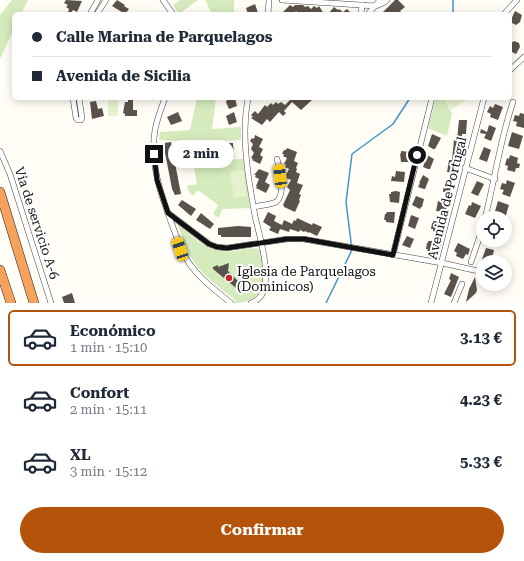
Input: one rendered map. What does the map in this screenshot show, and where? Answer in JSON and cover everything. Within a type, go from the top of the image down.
[{"type":"highway","points":[[0,192],[34,303]]},
{"type":"highway","points":[[0,270],[11,303]]},
{"type":"street","points":[[91,12],[98,0]]},
{"type":"street","points":[[99,12],[106,0]]},
{"type":"street","points":[[163,0],[172,12]]},
{"type":"street","points":[[268,12],[269,0]]},
{"type":"street","points":[[282,0],[376,6],[387,0]]},
{"type":"street","points":[[370,12],[380,0]]},
{"type":"street","points":[[506,12],[516,0]]},
{"type":"street","points":[[361,12],[362,5]]},
{"type":"street","points":[[512,68],[524,57]]},
{"type":"street","points":[[73,100],[78,120],[81,120],[79,100]]},
{"type":"street","points":[[164,100],[155,131],[154,154],[157,180],[180,249],[191,267],[204,282],[230,303]]},
{"type":"street","points":[[248,100],[245,138],[248,169],[260,243],[265,264],[265,286],[262,295],[251,303]]},
{"type":"street","points":[[393,255],[432,100]]},
{"type":"street","name":"Avenida de Portugal","points":[[431,303],[483,100]]},
{"type":"street","points":[[487,211],[495,179],[497,160],[512,102]]},
{"type":"street","name":"Vía de servicio A-6","points":[[0,151],[10,174],[51,303]]},
{"type":"street","points":[[254,206],[275,202],[280,198],[282,188],[279,164],[276,159]]},
{"type":"street","points":[[466,168],[495,179]]},
{"type":"street","points":[[168,213],[209,244],[217,247],[227,248],[287,239],[304,239],[442,263],[476,270]]},
{"type":"street","points":[[471,262],[476,247]]},
{"type":"street","points":[[454,303],[462,284]]},
{"type":"green space","points":[[12,0],[28,0],[22,12],[12,12],[12,33],[0,59],[0,15]]},
{"type":"green space","points":[[180,0],[198,0],[182,12],[178,12],[173,5]]},
{"type":"green space","points":[[205,0],[234,0],[234,12],[211,12]]},
{"type":"green space","points":[[108,100],[118,100],[118,116],[108,116]]},
{"type":"green space","points":[[197,100],[216,100],[212,129],[241,127],[241,140],[217,141],[218,160],[243,159],[250,208],[222,209],[219,218],[213,214],[218,205],[198,190],[193,196],[189,192],[187,186],[197,184],[190,146],[183,147],[181,141],[159,140],[160,132],[190,130]]},
{"type":"green space","points":[[435,100],[445,100],[452,114],[447,136],[428,128]]},
{"type":"green space","points":[[445,100],[467,100],[451,110]]},
{"type":"green space","points":[[243,170],[247,196],[234,198],[230,172]]},
{"type":"green space","points":[[178,224],[204,245],[218,251],[226,252],[250,248],[259,249],[262,255],[264,273],[262,287],[259,293],[250,300],[233,303],[236,301],[208,278],[191,258],[186,249]]},
{"type":"building","points":[[66,0],[82,1],[77,12],[73,10],[72,12],[68,12],[69,9],[66,7],[68,5],[64,3]]},
{"type":"building","points":[[117,0],[129,9],[127,12],[122,12],[112,6]]},
{"type":"building","points":[[395,0],[398,0],[405,7],[400,11],[401,12],[383,12]]},
{"type":"building","points":[[255,4],[258,12],[247,12],[246,8]]},
{"type":"building","points":[[290,5],[293,7],[295,5],[303,5],[305,7],[308,6],[311,9],[314,6],[317,8],[319,6],[323,12],[296,11],[283,12]]},
{"type":"building","points":[[334,7],[343,12],[330,12]]},
{"type":"building","points":[[347,9],[350,12],[343,12]]},
{"type":"building","points":[[515,11],[522,15],[520,22],[516,25],[512,23],[512,18]]},
{"type":"building","points":[[514,41],[519,43],[520,47],[516,54],[512,52],[512,42]]},
{"type":"building","points":[[128,100],[133,100],[133,110],[137,110],[137,116],[125,116],[123,113],[125,102],[128,102]]},
{"type":"building","points":[[227,100],[236,100],[237,106],[229,109],[226,102]]},
{"type":"building","points":[[290,100],[312,100],[301,110],[292,102],[284,111],[286,113],[283,116],[279,112],[270,122],[267,119],[262,125],[251,118],[253,117],[251,115],[255,111],[258,114],[265,105],[267,107],[271,103],[273,105],[276,102],[278,104],[281,102],[285,105]]},
{"type":"building","points":[[96,101],[98,109],[102,108],[104,116],[92,119],[90,102]]},
{"type":"building","points":[[495,104],[503,107],[498,120],[490,117],[491,114],[487,112],[490,106],[493,108]]},
{"type":"building","points":[[178,112],[182,121],[171,125],[167,117]]},
{"type":"building","points":[[234,112],[237,122],[229,125],[226,116]]},
{"type":"building","points":[[520,113],[524,114],[524,128],[516,126],[517,122],[513,121],[515,115],[519,116]]},
{"type":"building","points":[[459,120],[467,120],[466,134],[462,134],[461,153],[457,152],[455,173],[447,172],[449,160],[452,160],[454,140],[457,140]]},
{"type":"building","points":[[489,125],[496,128],[491,141],[484,138],[486,134],[480,133],[481,129],[487,132]]},
{"type":"building","points":[[512,132],[523,136],[519,149],[508,146]]},
{"type":"building","points":[[432,134],[441,138],[435,149],[428,146]]},
{"type":"building","points":[[255,135],[263,139],[259,147],[263,149],[260,155],[263,157],[260,164],[251,158],[254,153],[251,149],[253,144],[250,141],[252,138],[254,139]]},
{"type":"building","points":[[171,142],[181,194],[175,195],[172,189],[164,147],[164,143]]},
{"type":"building","points":[[227,143],[233,143],[234,157],[227,157]]},
{"type":"building","points":[[484,147],[491,150],[487,162],[479,159]]},
{"type":"building","points":[[287,148],[297,152],[294,161],[298,163],[296,172],[300,174],[297,183],[303,185],[299,194],[301,195],[300,201],[295,212],[284,207],[283,205],[290,190],[287,187],[291,180],[286,178],[289,169],[285,167],[286,165],[284,164],[287,158],[283,156],[284,154],[282,154]]},
{"type":"building","points":[[401,151],[410,152],[409,162],[401,162]]},
{"type":"building","points":[[427,155],[434,159],[430,169],[423,167]]},
{"type":"building","points":[[510,155],[518,158],[517,163],[520,164],[519,168],[516,168],[515,172],[507,170],[508,166],[505,165],[507,158],[509,159]]},
{"type":"building","points":[[259,169],[269,173],[265,182],[270,185],[266,193],[256,188],[259,179],[255,177],[256,175],[254,175]]},
{"type":"building","points":[[396,171],[405,172],[404,182],[391,181],[392,176],[395,177]]},
{"type":"building","points":[[423,175],[429,179],[425,189],[418,187]]},
{"type":"building","points":[[448,180],[452,180],[450,192],[443,192],[444,183],[446,184]]},
{"type":"building","points":[[507,180],[515,183],[510,197],[502,194],[504,190],[500,189],[502,183],[506,184]]},
{"type":"building","points":[[477,181],[484,184],[478,196],[471,193]]},
{"type":"building","points":[[396,191],[400,192],[399,203],[390,202],[389,194]]},
{"type":"building","points":[[416,196],[424,199],[420,209],[412,205]]},
{"type":"building","points":[[182,200],[196,209],[191,216],[178,205]]},
{"type":"building","points":[[438,201],[447,201],[446,212],[436,211]]},
{"type":"building","points":[[498,201],[509,205],[507,211],[495,211]]},
{"type":"building","points":[[472,202],[481,206],[478,211],[476,211],[475,218],[465,214],[469,205],[471,206]]},
{"type":"building","points":[[268,212],[276,216],[274,221],[282,225],[284,220],[292,224],[297,218],[312,225],[313,223],[322,227],[317,236],[309,232],[300,230],[299,232],[290,229],[289,232],[280,229],[278,234],[269,230],[271,227],[263,222]]},
{"type":"building","points":[[387,212],[395,212],[394,223],[386,222],[386,220],[384,220]]},
{"type":"building","points":[[201,213],[214,224],[210,229],[196,220]]},
{"type":"building","points":[[411,215],[419,218],[415,229],[408,226]]},
{"type":"building","points":[[433,221],[446,224],[445,230],[441,230],[441,232],[438,233],[433,231],[433,229],[431,229]]},
{"type":"building","points":[[238,226],[251,227],[251,237],[221,237],[221,235],[218,235],[218,228]]},
{"type":"building","points":[[407,236],[414,239],[410,248],[402,245]]},
{"type":"building","points":[[428,241],[434,241],[436,244],[441,244],[437,258],[431,257],[432,252],[427,251]]},
{"type":"building","points":[[458,243],[470,249],[468,255],[466,254],[463,259],[456,256],[457,253],[454,251]]},
{"type":"building","points":[[486,248],[494,250],[493,255],[484,255]]},
{"type":"building","name":"Iglesia de Parquelagos (Dominicos)","points":[[229,263],[228,271],[247,290],[242,292],[213,269],[213,267],[218,265],[218,267]]},
{"type":"building","points":[[451,273],[459,277],[451,297],[444,294],[451,280],[449,279]]},
{"type":"building","points":[[475,277],[476,293],[466,302],[469,289]]},
{"type":"building","points":[[72,293],[75,303],[64,303],[62,297]]},
{"type":"waterway","points":[[453,0],[453,12]]},
{"type":"waterway","points":[[326,303],[351,252],[346,202],[352,154],[393,124],[409,100]]},
{"type":"place","name":"Iglesia de Parquelagos (Dominicos)","points":[[229,278]]},
{"type":"route","points":[[154,154],[157,180],[168,213],[209,244],[227,248],[287,239],[304,239],[393,255],[417,155]]}]
